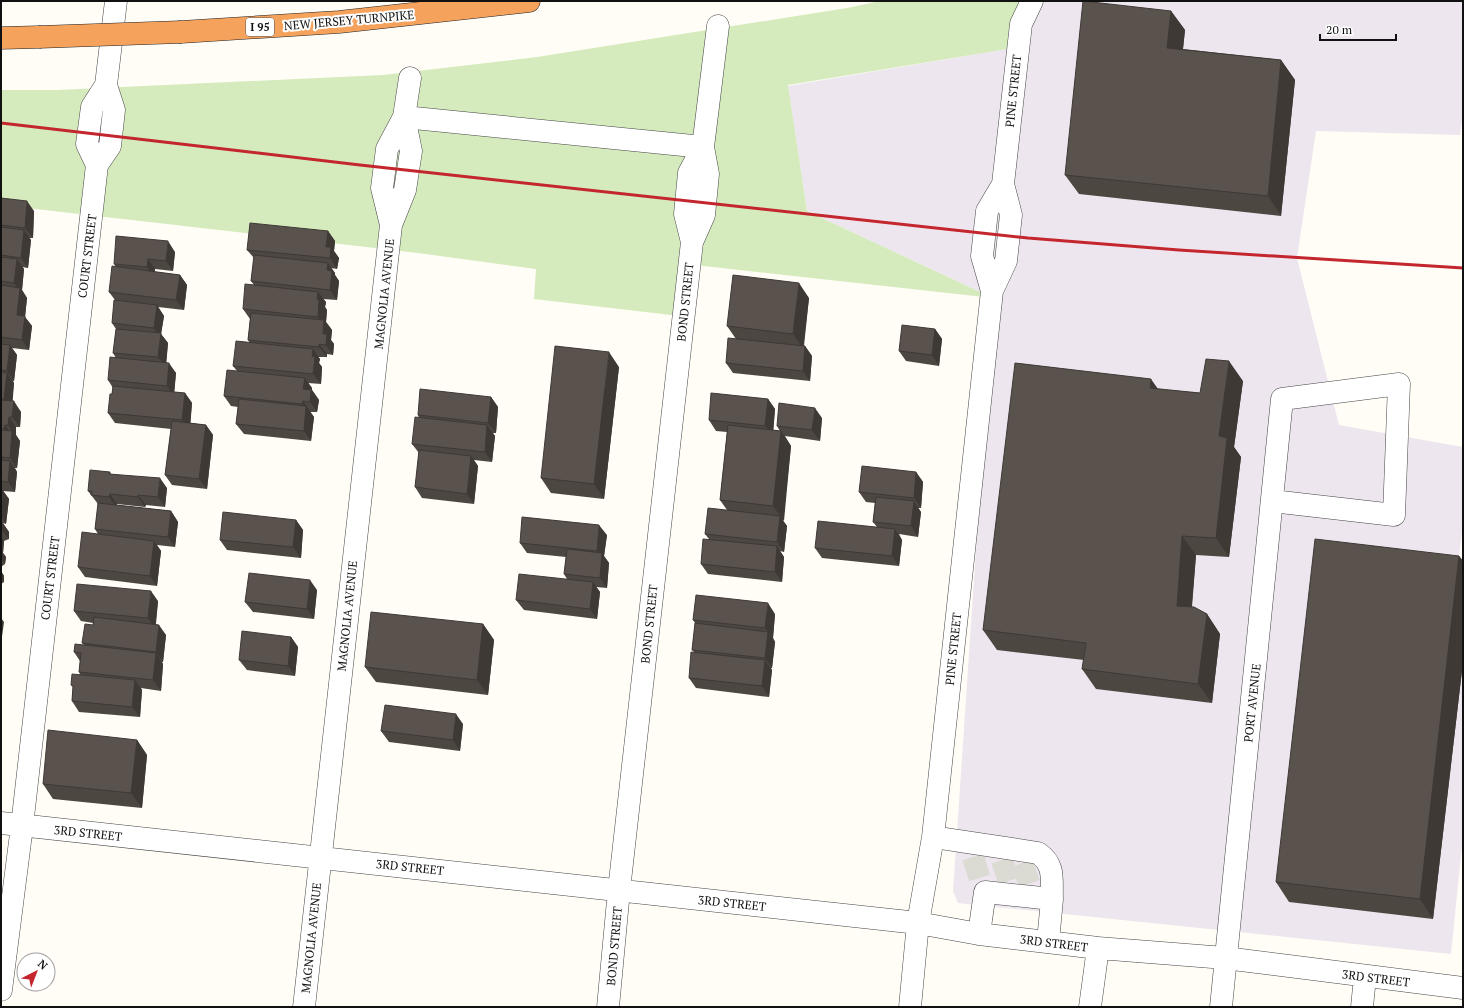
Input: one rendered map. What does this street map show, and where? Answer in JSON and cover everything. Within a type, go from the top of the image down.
[{"type":"highway","name":"NEW JERSEY TURNPIKE","points":[[1,38],[181,32],[339,22],[529,1]]},
{"type":"street","name":"COURT STREET","points":[[1,990],[12,824],[97,165],[110,146],[114,110],[106,85],[116,1]]},
{"type":"street","name":"PINE STREET","points":[[910,1007],[918,923],[933,837],[992,291],[982,256],[986,211],[1003,184],[1021,24],[1032,1]]},
{"type":"street","name":"BOND STREET","points":[[608,1007],[619,890],[692,242],[704,215],[708,174],[703,147],[718,26]]},
{"type":"street","name":"MAGNOLIA AVENUE","points":[[304,1007],[391,225],[405,190],[411,151],[404,117],[410,78]]},
{"type":"street","points":[[404,117],[703,147]]},
{"type":"street","name":"PORT AVENUE","points":[[1220,1007],[1231,915],[1282,399],[1399,384],[1394,515],[1272,501]]},
{"type":"street","name":"3RD STREET","points":[[12,824],[918,923],[979,934],[1098,948],[1225,958],[1463,988]]},
{"type":"street","points":[[933,837],[973,850],[1010,855],[1038,853],[1047,858],[1051,869],[1029,894]]},
{"type":"street","points":[[979,934],[984,889],[1029,894]]},
{"type":"street","points":[[1029,894],[1048,942]]},
{"type":"street","points":[[1090,1007],[1098,948]]},
{"type":"street","points":[[1362,1007],[1365,976]]},
{"type":"shaded area","points":[[1020,1],[1463,1],[1463,113],[1460,135],[1316,131],[1297,258],[1339,425],[1463,447],[1463,522],[1459,558],[1463,559],[1463,836],[1451,954],[958,903],[953,891],[993,298],[807,211],[788,86],[1018,47]]},
{"type":"green space","points":[[880,1],[1020,1],[1019,47],[788,85],[807,211],[993,298],[695,265],[688,317],[534,299],[536,269],[418,253],[1,205],[1,90],[58,90],[383,75],[537,57],[847,8]]},
{"type":"building","points":[[1083,1],[1171,11],[1167,48],[1281,60],[1268,196],[1065,175]]},
{"type":"building","points":[[1,198],[27,201],[25,228],[1,225]]},
{"type":"building","points":[[250,223],[328,231],[326,247],[331,247],[330,258],[247,250]]},
{"type":"building","points":[[1,227],[24,230],[21,258],[1,255]]},
{"type":"building","points":[[116,236],[168,241],[166,261],[148,259],[147,267],[114,264]]},
{"type":"building","points":[[254,255],[328,263],[327,270],[332,271],[330,290],[251,281]]},
{"type":"building","points":[[1,257],[17,259],[14,283],[1,281]]},
{"type":"building","points":[[112,266],[180,275],[176,300],[109,292]]},
{"type":"building","points":[[733,275],[799,283],[793,334],[727,326]]},
{"type":"building","points":[[245,284],[318,292],[318,317],[243,309]]},
{"type":"building","points":[[1,285],[20,288],[17,315],[25,316],[22,340],[1,337]]},
{"type":"building","points":[[114,300],[157,305],[154,328],[112,323]]},
{"type":"building","points":[[251,313],[324,320],[323,334],[327,334],[326,345],[319,344],[319,347],[248,340]]},
{"type":"building","points":[[902,325],[935,329],[932,355],[899,351]]},
{"type":"building","points":[[116,329],[161,333],[158,357],[113,353]]},
{"type":"building","points":[[728,338],[805,346],[803,371],[726,363]]},
{"type":"building","points":[[236,341],[313,349],[312,356],[315,357],[313,374],[233,366]]},
{"type":"building","points":[[1,344],[10,345],[7,371],[1,370]]},
{"type":"building","points":[[555,346],[609,352],[594,484],[541,478]]},
{"type":"building","points":[[110,357],[169,363],[167,386],[108,380]]},
{"type":"building","points":[[1206,359],[1229,361],[1219,436],[1227,438],[1216,538],[1182,536],[1177,606],[1194,607],[1207,614],[1198,684],[1082,669],[1086,643],[983,630],[1015,363],[1151,379],[1150,388],[1200,393]]},
{"type":"building","points":[[227,370],[305,378],[303,389],[311,390],[310,402],[303,401],[302,404],[224,396]]},
{"type":"building","points":[[1,372],[7,373],[4,399],[1,399]]},
{"type":"building","points":[[113,386],[185,393],[182,420],[108,413],[110,394],[112,394]]},
{"type":"building","points":[[420,389],[491,397],[488,423],[418,415]]},
{"type":"building","points":[[711,393],[768,399],[765,426],[709,420]]},
{"type":"building","points":[[239,399],[306,406],[304,431],[236,424]]},
{"type":"building","points":[[1,400],[14,401],[12,417],[9,417],[8,425],[5,425],[4,429],[1,428]]},
{"type":"building","points":[[779,403],[815,408],[812,430],[777,426]]},
{"type":"building","points":[[415,417],[487,425],[485,452],[412,444]]},
{"type":"building","points":[[172,421],[206,425],[199,479],[165,475]]},
{"type":"building","points":[[728,425],[781,431],[773,506],[720,500]]},
{"type":"building","points":[[1,430],[12,431],[10,458],[1,457]]},
{"type":"building","points":[[419,450],[471,456],[467,494],[415,487]]},
{"type":"building","points":[[1,460],[10,461],[8,482],[1,481]]},
{"type":"building","points":[[862,466],[916,472],[914,498],[859,492]]},
{"type":"building","points":[[90,470],[110,472],[109,474],[160,478],[158,497],[138,495],[138,497],[110,494],[109,497],[91,495],[92,491],[88,491]]},
{"type":"building","points":[[876,497],[914,501],[911,526],[873,522]]},
{"type":"building","points":[[98,503],[171,511],[168,537],[95,529]]},
{"type":"building","points":[[708,508],[780,516],[777,542],[705,534]]},
{"type":"building","points":[[223,512],[296,520],[293,547],[220,540]]},
{"type":"building","points":[[522,517],[599,525],[597,551],[520,543]]},
{"type":"building","points":[[818,521],[895,529],[892,556],[815,548]]},
{"type":"building","points":[[82,532],[154,541],[150,576],[78,567]]},
{"type":"building","points":[[703,539],[777,546],[775,572],[701,564]]},
{"type":"building","points":[[1315,539],[1459,556],[1420,899],[1276,882]]},
{"type":"building","points":[[567,549],[602,553],[600,578],[564,574]]},
{"type":"building","points":[[249,573],[310,580],[307,609],[245,602]]},
{"type":"building","points":[[519,574],[593,582],[590,609],[516,600]]},
{"type":"building","points":[[77,584],[151,591],[148,618],[74,611]]},
{"type":"building","points":[[696,595],[768,603],[765,628],[693,620]]},
{"type":"building","points":[[371,612],[483,624],[477,680],[365,667]]},
{"type":"building","points":[[94,617],[159,625],[156,652],[82,643],[85,624],[93,625]]},
{"type":"building","points":[[695,623],[768,632],[765,658],[692,650]]},
{"type":"building","points":[[242,631],[291,637],[288,666],[239,660]]},
{"type":"building","points":[[75,644],[156,653],[153,680],[79,672],[81,653],[74,652]]},
{"type":"building","points":[[691,652],[765,660],[762,686],[689,678]]},
{"type":"building","points":[[72,674],[135,680],[132,707],[72,701]]},
{"type":"building","points":[[385,705],[456,714],[453,740],[381,731]]},
{"type":"building","points":[[48,730],[137,740],[131,793],[43,784]]},
{"type":"tunnel","points":[[973,857],[982,886]]},
{"type":"tunnel","points":[[1002,860],[1011,888]]},
{"type":"tunnel","points":[[1022,863],[1032,891]]},
{"type":"railway","points":[[1,123],[360,165],[1028,238],[1179,250],[1463,268]]}]
